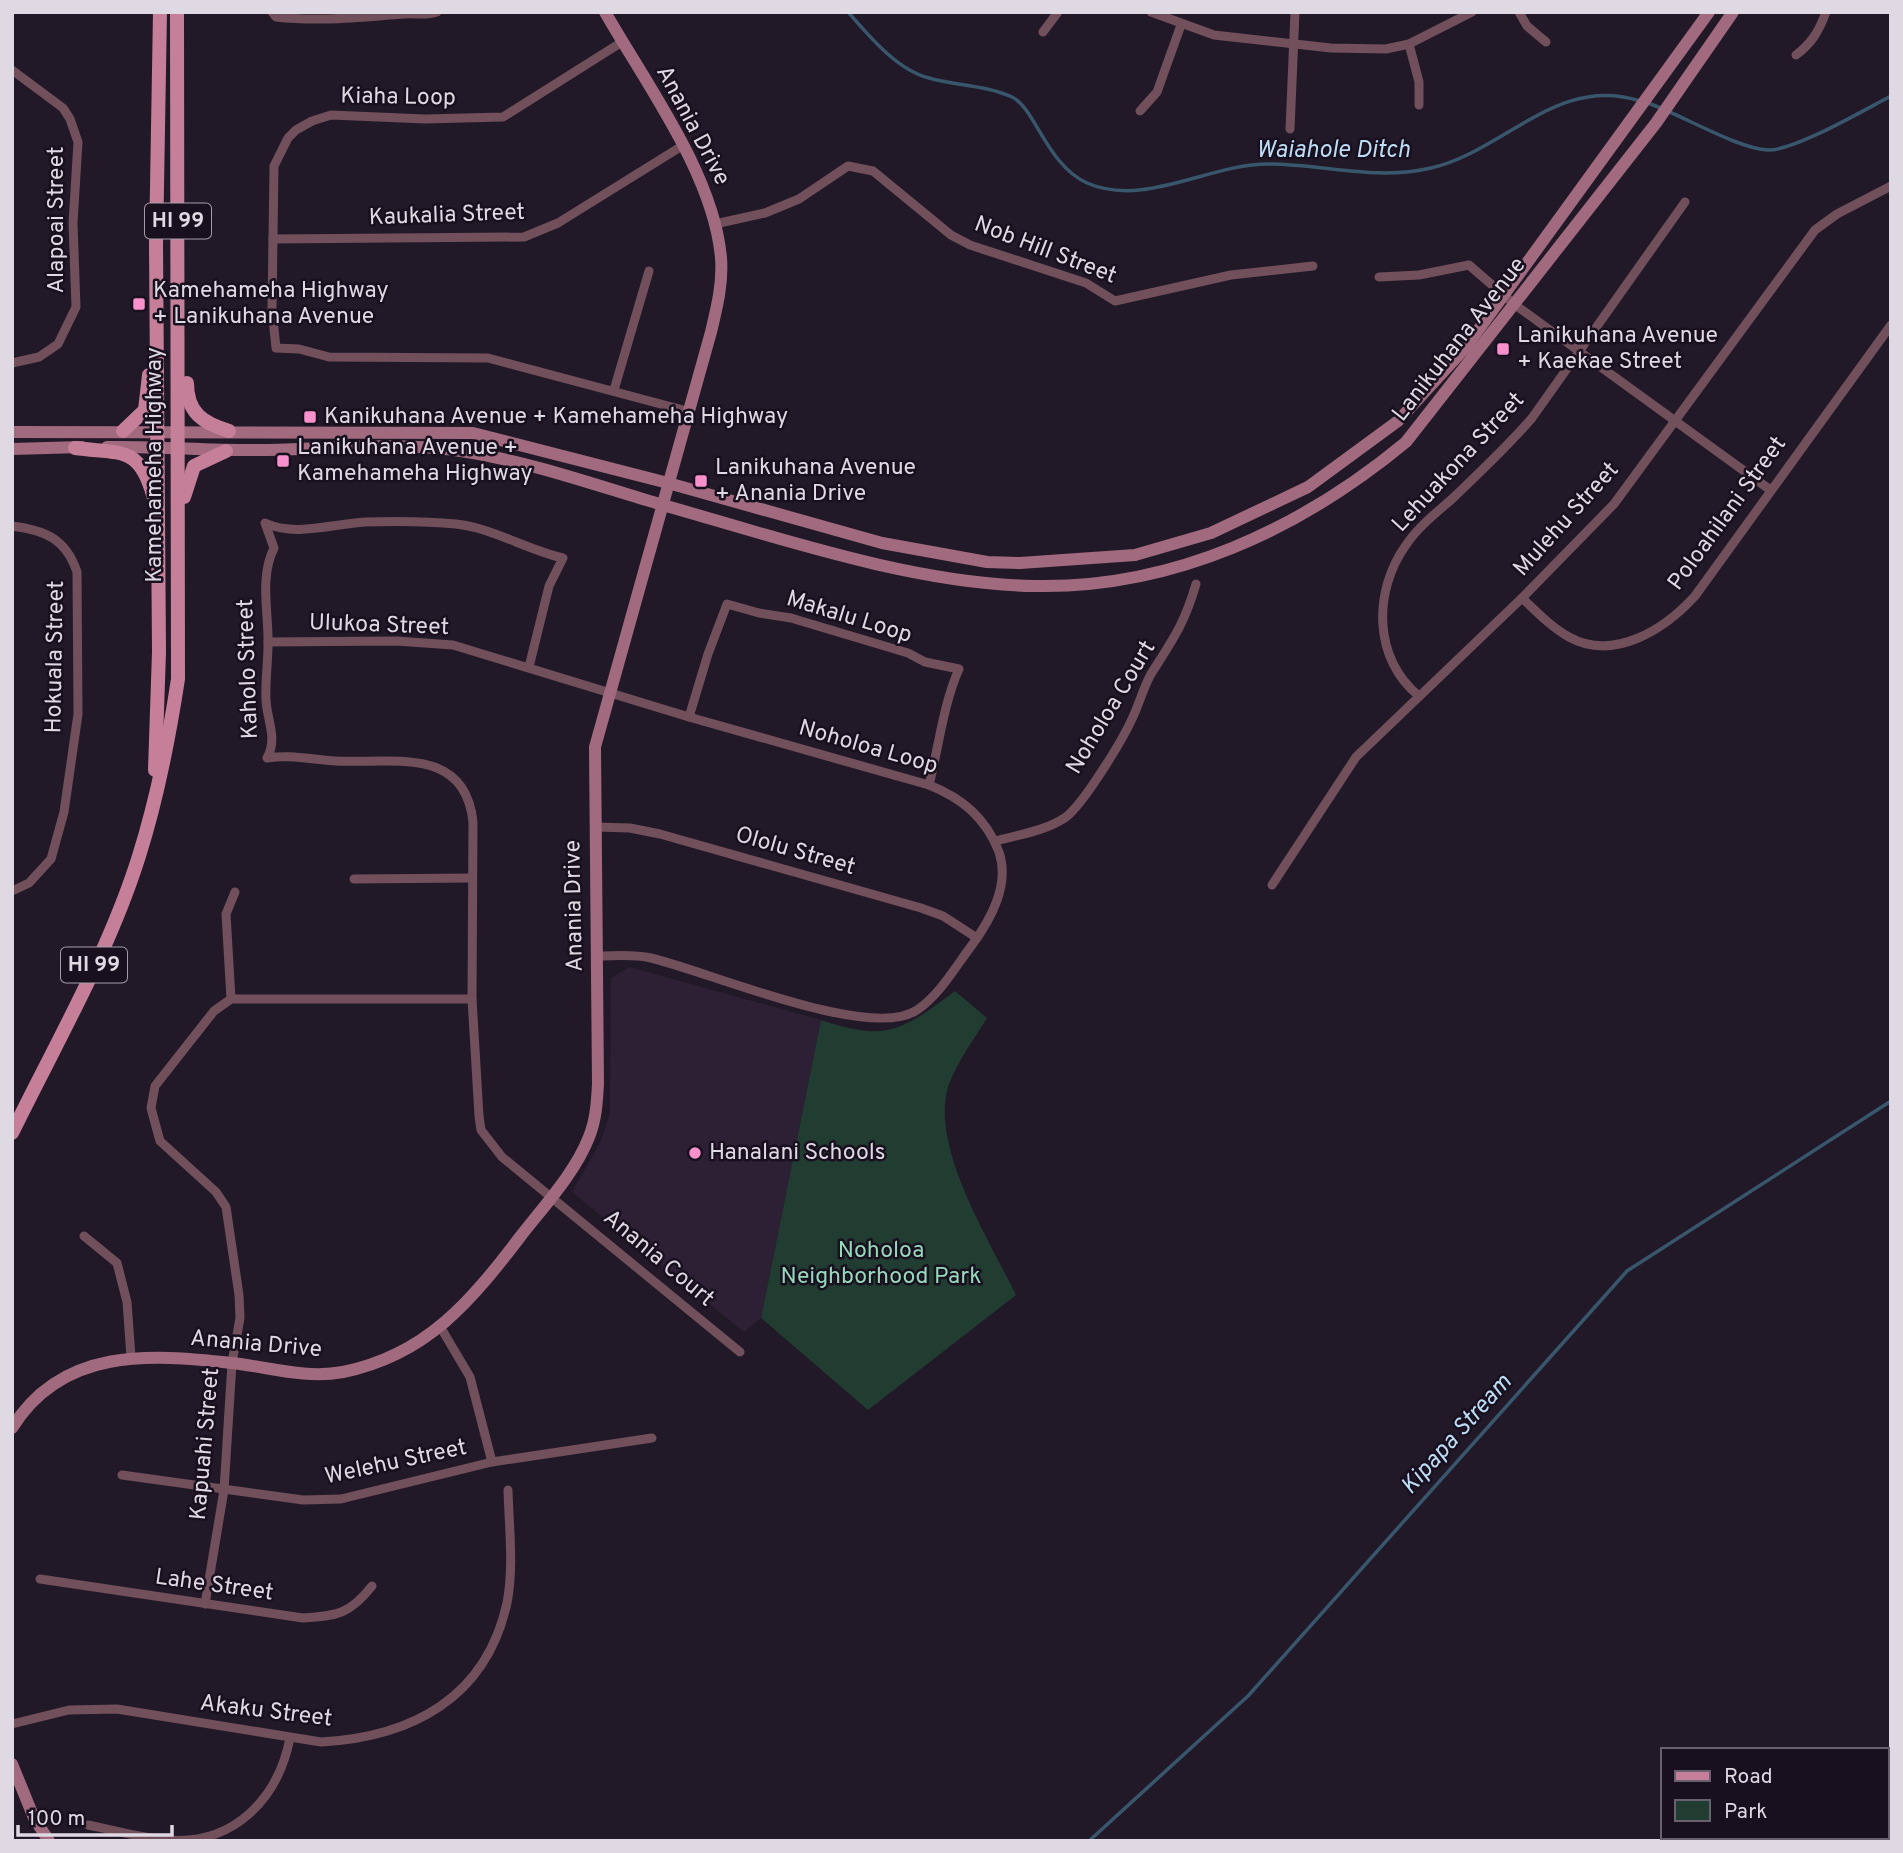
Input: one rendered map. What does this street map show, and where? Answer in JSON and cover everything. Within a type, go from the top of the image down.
[{"type":"main road","name":"Kamehameha Highway","points":[[154,789],[159,652],[156,245],[160,12]]},
{"type":"main road","name":"Kamehameha Highway","points":[[12,1133],[92,968],[139,856],[154,789],[168,746],[178,679],[177,12]]},
{"type":"main road","name":"Anania Drive","points":[[12,1427],[53,1384],[97,1363],[131,1357],[232,1363],[300,1374],[342,1372],[385,1359],[441,1328],[474,1295],[583,1152],[595,1114],[598,1084],[595,747],[711,332],[721,285],[721,257],[715,224],[700,178],[606,12]]},
{"type":"main road","name":"Lanikuhana Avenue","points":[[12,449],[158,446],[226,451],[418,448],[464,451],[531,465],[662,505],[886,566],[979,581],[1036,586],[1121,580],[1204,561],[1271,532],[1361,479],[1406,442],[1433,412],[1632,117],[1709,12]]},
{"type":"main road","name":"Lanikuhana Avenue","points":[[12,432],[178,430],[473,433],[668,483],[882,543],[987,562],[1088,561],[1135,555],[1211,533],[1308,487],[1398,421],[1509,301],[1656,123],[1732,12]]},
{"type":"main road","points":[[178,201],[187,317],[187,395],[190,405],[202,420],[229,431]]},
{"type":"main road","points":[[123,430],[139,418],[147,405],[156,245]]},
{"type":"main road","points":[[75,448],[124,454],[137,459],[148,478],[157,509]]},
{"type":"main road","points":[[179,515],[194,466],[226,451]]},
{"type":"main road","points":[[12,1764],[34,1818],[49,1841]]},
{"type":"street","points":[[272,12],[276,17],[316,19],[369,19],[436,12]]},
{"type":"street","points":[[1043,32],[1058,12]]},
{"type":"street","points":[[1151,12],[1214,35],[1294,45],[1386,49],[1409,44],[1472,12]]},
{"type":"street","points":[[1290,129],[1295,12]]},
{"type":"street","points":[[1519,12],[1527,26],[1546,42]]},
{"type":"street","points":[[1796,55],[1808,47],[1818,33],[1826,12]]},
{"type":"street","points":[[1140,111],[1157,92],[1181,25]]},
{"type":"street","name":"Kiaha Loop","points":[[622,42],[503,117],[437,119],[331,115],[312,121],[288,138],[274,166],[272,309],[276,348],[299,349],[329,357],[488,358],[687,411]]},
{"type":"street","points":[[1409,44],[1419,82],[1419,105]]},
{"type":"street","name":"Alapoai Street","points":[[12,70],[62,108],[71,119],[78,142],[73,223],[76,307],[58,344],[40,357],[12,363]]},
{"type":"street","name":"Kaukalia Street","points":[[273,239],[524,237],[558,222],[682,146]]},
{"type":"street","name":"Nob Hill Street","points":[[715,224],[765,213],[799,199],[848,166],[873,171],[951,235],[970,245],[1086,284],[1115,301],[1231,275],[1313,266]]},
{"type":"street","name":"Mulehu Street","points":[[1272,885],[1356,757],[1522,598],[1614,504],[1815,230],[1837,214],[1891,186]]},
{"type":"street","name":"Lehuakona Street","points":[[1419,696],[1410,689],[1397,669],[1384,640],[1382,604],[1395,563],[1421,527],[1507,446],[1579,351],[1685,202]]},
{"type":"street","points":[[1379,277],[1419,275],[1469,265],[1509,301],[1769,489]]},
{"type":"street","points":[[614,390],[649,271]]},
{"type":"street","name":"Poloahilani Street","points":[[1522,598],[1552,626],[1577,641],[1602,645],[1651,634],[1676,617],[1695,596],[1769,489],[1891,325]]},
{"type":"street","name":"Kaholo Street","points":[[529,667],[549,586],[563,558],[531,551],[475,527],[457,524],[367,522],[293,530],[279,529],[265,523],[274,548],[267,561],[266,580],[266,699],[274,740],[267,758],[283,755],[336,761],[422,762],[454,776],[471,804],[474,842],[471,878],[472,999],[481,1130],[502,1157],[552,1196]]},
{"type":"street","name":"Hokuala Street","points":[[12,526],[48,533],[72,556],[77,572],[78,701],[69,789],[55,849],[40,874],[12,891]]},
{"type":"street","name":"Noholoa Court","points":[[995,841],[1056,821],[1074,807],[1112,756],[1132,721],[1150,676],[1172,646],[1187,614],[1196,584]]},
{"type":"street","name":"Makalu Loop","points":[[689,718],[708,654],[727,604],[791,618],[889,647],[925,662],[959,669],[947,696],[944,725],[929,785]]},
{"type":"street","name":"Ulukoa Street","points":[[268,642],[453,645],[608,693]]},
{"type":"street","name":"Noholoa Loop","points":[[598,956],[650,958],[819,1008],[874,1020],[897,1018],[917,1010],[977,938],[998,900],[1002,880],[1001,860],[995,841],[983,821],[953,794],[608,693]]},
{"type":"street","name":"Ololu Street","points":[[595,827],[630,828],[660,834],[921,908],[943,916],[977,938]]},
{"type":"street","points":[[354,879],[471,878]]},
{"type":"street","points":[[235,892],[226,914],[231,999],[472,999]]},
{"type":"street","name":"Kapuahi Street","points":[[205,1604],[224,1490],[232,1363],[240,1318],[226,1207],[216,1192],[160,1142],[151,1108],[155,1086],[206,1021],[231,999]]},
{"type":"street","name":"Anania Court","points":[[552,1196],[740,1352]]},
{"type":"street","points":[[84,1236],[117,1263],[127,1302],[131,1357]]},
{"type":"street","points":[[441,1328],[470,1377],[492,1462]]},
{"type":"street","name":"Welehu Street","points":[[122,1475],[303,1500],[341,1499],[492,1462],[652,1438]]},
{"type":"street","name":"Akaku Street","points":[[12,1724],[49,1713],[91,1708],[117,1709],[321,1742],[357,1740],[399,1730],[444,1705],[473,1676],[488,1653],[507,1602],[510,1578],[508,1490]]},
{"type":"street","name":"Lahe Street","points":[[40,1579],[303,1618],[342,1614],[358,1603],[372,1586]]},
{"type":"street","points":[[88,1825],[167,1840],[207,1838],[222,1833],[250,1814],[271,1792],[287,1756],[290,1738]]},
{"type":"shaded area","name":"Hanalani Schools","points":[[629,967],[821,1020],[761,1318],[744,1332],[572,1192],[601,1141],[610,1113],[611,978]]},
{"type":"green space","name":"Noholoa Neighborhood Park","points":[[955,991],[987,1018],[949,1084],[945,1108],[947,1135],[965,1192],[1016,1295],[868,1410],[761,1318],[821,1020],[862,1030],[892,1029],[921,1015]]},
{"type":"waterway","name":"Waiahole Ditch","points":[[848,12],[884,51],[917,74],[1012,97],[1028,113],[1052,151],[1073,175],[1087,183],[1109,189],[1131,191],[1154,188],[1223,170],[1268,164],[1370,172],[1410,172],[1458,159],[1557,106],[1583,98],[1611,95],[1640,101]]},
{"type":"waterway","name":"Waiahole Ditch","points":[[1648,103],[1725,138],[1768,150],[1780,149],[1811,137],[1891,96]]},
{"type":"waterway","name":"Kipapa Stream","points":[[1089,1841],[1248,1696],[1627,1271],[1891,1101]]},
{"type":"place","name":"Kamehameha Highway + Lanikuhana Avenue","points":[[139,304]]},
{"type":"place","name":"Lanikuhana Avenue + Kaekae Street","points":[[1503,349]]},
{"type":"place","name":"Kanikuhana Avenue + Kamehameha Highway","points":[[310,417]]},
{"type":"place","name":"Lanikuhana Avenue + Kamehameha Highway","points":[[283,461]]},
{"type":"place","name":"Lanikuhana Avenue + Anania Drive","points":[[701,481]]},
{"type":"place","name":"Hanalani Schools","points":[[695,1153]]}]
